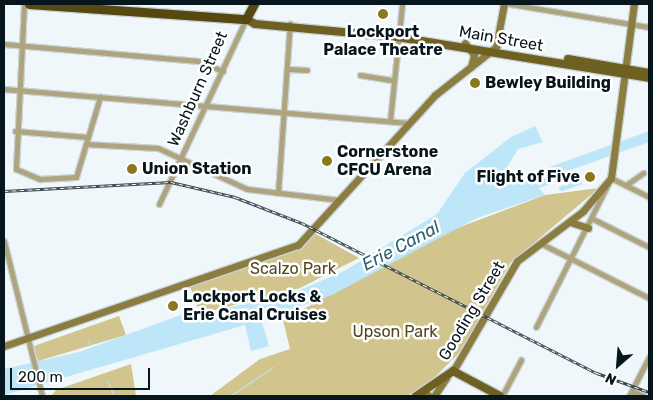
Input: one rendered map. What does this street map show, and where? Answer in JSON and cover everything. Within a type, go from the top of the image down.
[{"type":"highway","points":[[29,4],[246,19]]},
{"type":"highway","name":"Washburn Street","points":[[246,19],[254,4]]},
{"type":"main road","name":"Main Street","points":[[246,19],[397,35],[467,45],[649,78]]},
{"type":"main road","name":"Main Street","points":[[624,72],[649,73]]},
{"type":"main road","name":"Gooding Street","points":[[416,396],[427,394],[453,371]]},
{"type":"main road","points":[[453,371],[501,396]]},
{"type":"street","points":[[24,4],[15,131],[16,169],[40,179],[76,177],[100,97]]},
{"type":"street","points":[[390,122],[397,35],[402,4]]},
{"type":"street","points":[[4,346],[298,245],[435,95],[494,49],[504,4]]},
{"type":"street","points":[[510,4],[649,26]]},
{"type":"street","points":[[536,326],[588,228],[611,178],[614,136],[634,4]]},
{"type":"street","name":"Washburn Street","points":[[159,204],[183,159],[246,19]]},
{"type":"street","points":[[278,193],[288,69],[289,25]]},
{"type":"street","points":[[4,44],[198,61],[223,71]]},
{"type":"street","points":[[467,45],[474,55],[471,67]]},
{"type":"street","points":[[288,69],[307,70]]},
{"type":"street","points":[[360,75],[393,80]]},
{"type":"street","points":[[4,88],[409,123]]},
{"type":"street","points":[[15,131],[88,137]]},
{"type":"street","points":[[86,144],[158,148],[247,189],[339,200]]},
{"type":"street","points":[[626,185],[643,173]]},
{"type":"street","points":[[611,178],[649,197]]},
{"type":"street","name":"Gooding Street","points":[[453,371],[517,261],[539,242],[570,222],[611,178]]},
{"type":"street","points":[[592,218],[649,247]]},
{"type":"street","points":[[570,222],[588,228]]},
{"type":"street","points":[[4,241],[7,270],[42,396]]},
{"type":"street","points":[[539,242],[649,298]]},
{"type":"street","points":[[643,396],[630,393],[649,357]]},
{"type":"street","points":[[501,396],[520,360]]},
{"type":"street","name":"Gooding Street","points":[[434,396],[446,378]]},
{"type":"green space","name":"Upson Park","points":[[599,188],[510,263],[461,351],[424,388],[406,396],[210,396],[260,359],[290,349],[283,320],[444,233],[545,195]]},
{"type":"green space","name":"Scalzo Park","points":[[312,232],[359,258],[300,288],[208,312],[197,306],[189,283],[299,246]]},
{"type":"green space","points":[[119,316],[126,335],[38,361],[34,346]]},
{"type":"green space","points":[[131,364],[136,396],[51,396],[56,390]]},
{"type":"water","name":"Erie Canal","points":[[535,126],[543,142],[518,149],[495,187],[649,131],[649,142],[551,177],[551,184],[539,188],[545,195],[477,218],[332,295],[253,323],[262,322],[269,346],[251,351],[245,325],[4,395],[4,369],[79,352],[200,308],[208,313],[300,290],[346,270],[437,214],[465,173],[511,137]]},
{"type":"waterway","points":[[561,188],[579,182]]},
{"type":"waterway","points":[[88,340],[91,345]]},
{"type":"waterway","points":[[230,396],[273,367]]},
{"type":"waterway","points":[[108,382],[114,396]]},
{"type":"railway","points":[[4,191],[171,182],[235,197],[302,223],[597,373],[649,392]]},
{"type":"place","name":"Lockport Palace Theatre","points":[[383,14]]},
{"type":"place","name":"Bewley Building","points":[[475,83]]},
{"type":"place","name":"Cornerstone CFCU Arena","points":[[327,161]]},
{"type":"place","name":"Union Station","points":[[132,169]]},
{"type":"place","name":"Flight of Five","points":[[590,177]]},
{"type":"place","name":"Lockport Locks & Erie Canal Cruises","points":[[173,306]]}]
